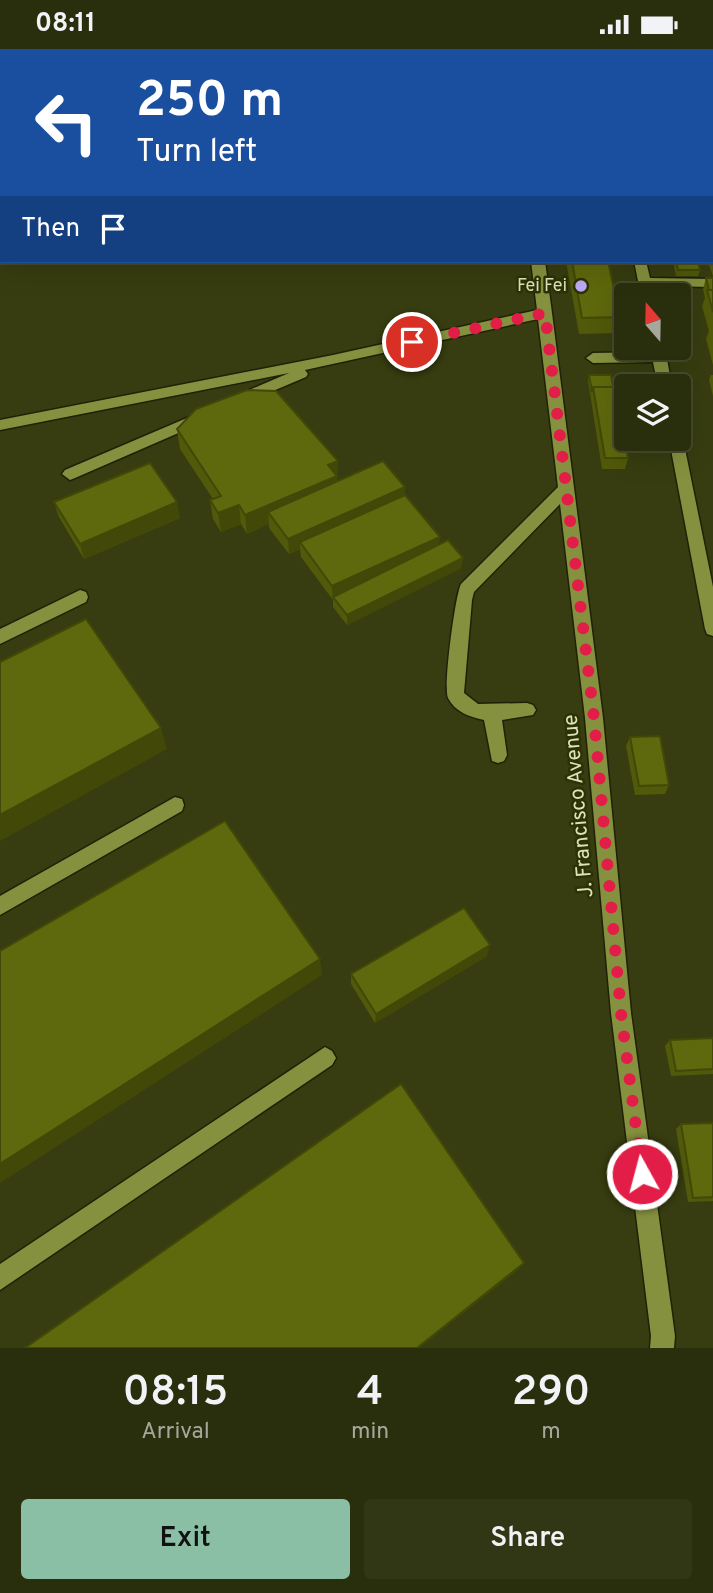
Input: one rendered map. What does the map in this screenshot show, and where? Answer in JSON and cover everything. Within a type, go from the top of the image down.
[{"type":"street","name":"J. Francisco Avenue","points":[[538,263],[594,718],[621,1013],[663,1336],[662,1348]]},
{"type":"street","points":[[640,263],[646,283]]},
{"type":"street","points":[[691,285],[713,283]]},
{"type":"street","points":[[0,425],[333,360],[545,313]]},
{"type":"street","points":[[593,358],[614,356]]},
{"type":"street","points":[[70,474],[333,360]]},
{"type":"street","points":[[678,451],[713,629]]},
{"type":"street","points":[[527,710],[468,710],[455,694],[467,589],[566,488]]},
{"type":"street","points":[[0,637],[80,597]]},
{"type":"street","points":[[492,712],[498,755]]},
{"type":"street","points":[[0,906],[175,805]]},
{"type":"street","points":[[0,1278],[325,1058]]},
{"type":"building","points":[[572,263],[608,263],[614,289],[614,317],[582,318]]},
{"type":"building","points":[[676,263],[698,263],[700,270],[678,270]]},
{"type":"building","points":[[706,278],[713,278],[713,290],[709,290]]},
{"type":"building","points":[[707,290],[713,290],[713,312]]},
{"type":"building","points":[[589,375],[611,375],[613,387],[593,387],[592,392]]},
{"type":"building","points":[[593,387],[614,387],[614,451],[627,451],[628,458],[605,458]]},
{"type":"building","points":[[247,390],[276,391],[338,461],[328,465],[337,476],[245,515],[239,505],[218,513],[210,500],[221,496],[177,429],[196,409]]},
{"type":"building","points":[[383,461],[405,487],[288,539],[268,512]]},
{"type":"building","points":[[150,463],[177,502],[80,544],[54,502]]},
{"type":"building","points":[[405,495],[440,537],[332,586],[300,542]]},
{"type":"building","points":[[448,540],[463,558],[347,615],[333,597]]},
{"type":"building","points":[[86,619],[161,728],[0,815],[0,662]]},
{"type":"building","points":[[660,736],[669,785],[639,786],[630,737]]},
{"type":"building","points":[[225,821],[320,959],[0,1164],[0,951]]},
{"type":"building","points":[[464,908],[490,945],[376,1014],[351,974]]},
{"type":"building","points":[[713,1038],[713,1069],[676,1071],[670,1040]]},
{"type":"building","points":[[401,1084],[524,1263],[417,1348],[25,1348]]},
{"type":"building","points":[[713,1123],[713,1197],[693,1198],[681,1124]]},
{"type":"place","name":"Fei Fei","points":[[581,286]]},
{"type":"route","points":[[412,342],[545,313],[594,718],[621,1013],[642,1174]]}]
